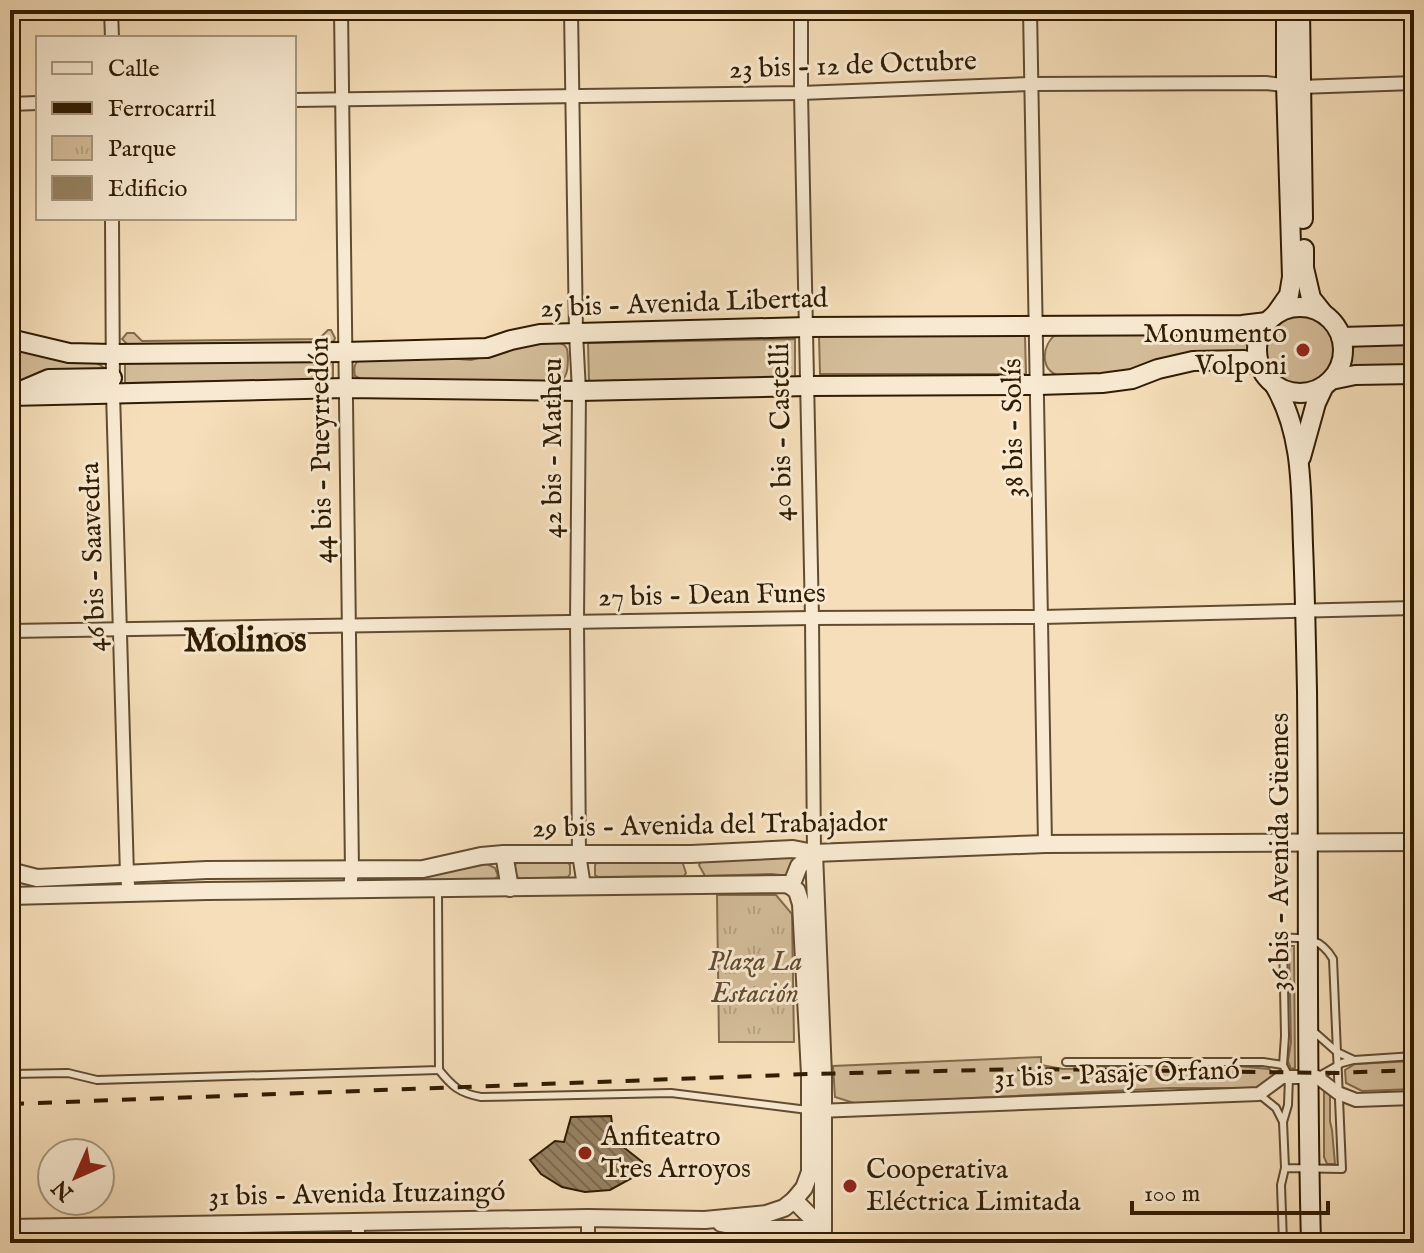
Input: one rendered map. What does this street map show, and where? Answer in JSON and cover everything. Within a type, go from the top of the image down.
[{"type":"main road","points":[[1286,10],[1304,268],[1311,298],[1337,328],[1343,354],[1328,383]]},
{"type":"main road","points":[[1300,10],[1293,86],[1292,277],[1289,295],[1260,333],[1257,344],[1260,367],[1275,386],[1299,393],[1312,392],[1328,383],[1355,375],[1414,374]]},
{"type":"main road","points":[[1271,318],[1284,310],[1304,307],[1323,313]]},
{"type":"main road","name":"25 bis - Avenida Libertad","points":[[10,339],[69,353],[345,352],[487,348],[540,334],[806,327],[1242,325],[1271,318]]},
{"type":"main road","points":[[1341,337],[1414,335]]},
{"type":"main road","points":[[10,396],[112,385],[579,391],[1038,385],[1132,379],[1193,361],[1244,360],[1260,367]]},
{"type":"main road","name":"36 bis - Avenida Güemes","points":[[1300,460],[1316,403],[1328,383]]},
{"type":"main road","name":"36 bis - Avenida Güemes","points":[[1275,386],[1286,404],[1300,460],[1306,610],[1307,937],[1313,1077],[1309,1168],[1311,1243]]},
{"type":"street","points":[[111,10],[112,36]]},
{"type":"street","name":"44 bis - Pueyrredón","points":[[341,10],[350,889]]},
{"type":"street","name":"42 bis - Matheu","points":[[571,10],[579,391],[579,854],[584,886]]},
{"type":"street","name":"40 bis - Castelli","points":[[801,10],[812,618],[814,1022],[822,1236]]},
{"type":"street","name":"38 bis - Solís","points":[[1030,10],[1045,844]]},
{"type":"street","name":"23 bis - 12 de Octubre","points":[[296,100],[801,93],[1031,84],[1266,83],[1293,86],[1414,83]]},
{"type":"street","points":[[10,104],[36,103]]},
{"type":"street","name":"46 bis - Saavedra","points":[[112,220],[112,385],[129,894]]},
{"type":"street","name":"27 bis - Dean Funes","points":[[10,631],[349,624],[1042,617],[1414,608]]},
{"type":"street","name":"29 bis - Avenida del Trabajador","points":[[10,871],[37,878],[207,870],[423,869],[504,854],[691,854],[793,849],[814,853],[1045,844],[1414,842]]},
{"type":"street","points":[[791,886],[799,866],[814,853]]},
{"type":"street","points":[[504,854],[510,888]]},
{"type":"street","points":[[691,854],[696,884]]},
{"type":"street","points":[[207,870],[207,891]]},
{"type":"street","name":"29 bis - Avenida del Trabajador","points":[[10,896],[696,884],[791,886]]},
{"type":"street","name":"40 bis - Castelli","points":[[791,886],[797,891],[801,904],[814,1022]]},
{"type":"street","name":"31 bis - Pasaje Orfanó","points":[[816,1110],[1259,1094],[1286,1071],[1313,1077]]},
{"type":"street","points":[[1313,1077],[1356,1100],[1414,1098]]},
{"type":"street","name":"40 bis - Castelli","points":[[794,1200],[804,1188],[810,1172],[816,1110]]},
{"type":"street","points":[[794,1200],[822,1236]]},
{"type":"street","name":"31 bis - Avenida Ituzaingó","points":[[10,1228],[588,1218],[705,1220],[766,1214],[784,1208],[794,1200]]},
{"type":"street","points":[[588,1218],[588,1243]]},
{"type":"street","name":"31 bis - Avenida Ituzaingó","points":[[705,1220],[822,1236]]},
{"type":"street","points":[[358,1221],[358,1243]]},
{"type":"street","points":[[126,1225],[127,1243]]},
{"type":"lane","points":[[438,888],[439,1070],[453,1087],[481,1097],[671,1093],[816,1110]]},
{"type":"lane","points":[[1283,1243],[1283,1122],[1288,1105],[1283,938],[1307,937],[1329,951],[1333,959],[1342,1169],[1285,1168]]},
{"type":"lane","points":[[1309,1028],[1337,1052],[1354,1060]]},
{"type":"lane","points":[[1313,1077],[1354,1060],[1414,1056]]},
{"type":"lane","points":[[1066,1062],[1263,1062],[1286,1071]]},
{"type":"lane","points":[[10,1074],[68,1073],[97,1080],[439,1070]]},
{"type":"lane","points":[[1259,1094],[1276,1108],[1283,1122]]},
{"type":"green space","points":[[1300,315],[1324,325],[1334,349],[1324,373],[1300,383],[1276,373],[1266,349],[1276,325]]},
{"type":"green space","points":[[328,330],[335,338],[329,343],[128,345],[122,339],[127,333],[134,333],[142,341],[319,339]]},
{"type":"green space","points":[[1242,332],[1252,342],[1245,355],[1141,367],[1110,374],[1059,376],[1048,368],[1045,356],[1048,344],[1056,334]]},
{"type":"green space","points":[[819,336],[1025,336],[1026,374],[820,374]]},
{"type":"green space","points":[[795,339],[795,377],[589,382],[588,343]]},
{"type":"green space","points":[[539,342],[557,342],[567,349],[567,372],[556,383],[365,381],[355,376],[355,365],[362,357],[471,360]]},
{"type":"green space","points":[[1414,343],[1414,368],[1357,370],[1349,366],[1355,345]]},
{"type":"green space","points":[[10,346],[53,357],[96,363],[104,368],[103,372],[10,385]]},
{"type":"green space","points":[[333,359],[333,380],[125,383],[125,362]]},
{"type":"green space","points":[[794,857],[787,876],[705,876],[699,865],[702,860]]},
{"type":"green space","points":[[598,861],[682,861],[686,873],[684,876],[598,877],[595,875],[595,865]]},
{"type":"green space","points":[[517,862],[567,862],[570,874],[568,877],[520,879],[513,868]]},
{"type":"green space","points":[[487,864],[495,868],[498,876],[494,880],[363,881],[364,878],[421,877]]},
{"type":"green space","name":"Plaza La Estación","points":[[717,895],[776,895],[792,914],[794,1042],[719,1042]]},
{"type":"green space","points":[[1289,946],[1294,946],[1295,1068],[1291,1069],[1288,1061],[1291,1042]]},
{"type":"green space","points":[[1041,1057],[1041,1065],[1063,1069],[1226,1065],[1269,1069],[1276,1076],[1256,1088],[1170,1088],[857,1104],[835,1097],[833,1066]]},
{"type":"green space","points":[[1414,1061],[1414,1089],[1362,1091],[1346,1083],[1345,1070],[1355,1064]]},
{"type":"green space","points":[[1324,1088],[1330,1096],[1335,1164],[1327,1164],[1324,1157]]},
{"type":"green space","points":[[811,1236],[811,1243],[600,1243],[600,1237]]},
{"type":"building","name":"Anfiteatro Tres Arroyos","points":[[611,1116],[615,1146],[622,1146],[645,1164],[632,1178],[610,1190],[585,1192],[562,1187],[541,1174],[530,1160],[555,1141],[564,1142],[571,1117]]},
{"type":"railway","points":[[10,1104],[810,1074],[1026,1069],[1337,1073],[1414,1070]]},
{"type":"place","name":"Monumento Volponi","points":[[1303,350]]},
{"type":"place","name":"Anfiteatro Tres Arroyos","points":[[585,1153]]},
{"type":"place","name":"Cooperativa Eléctrica Limitada","points":[[850,1186]]},
{"type":"district","name":"Molinos","points":[[245,641]]}]
